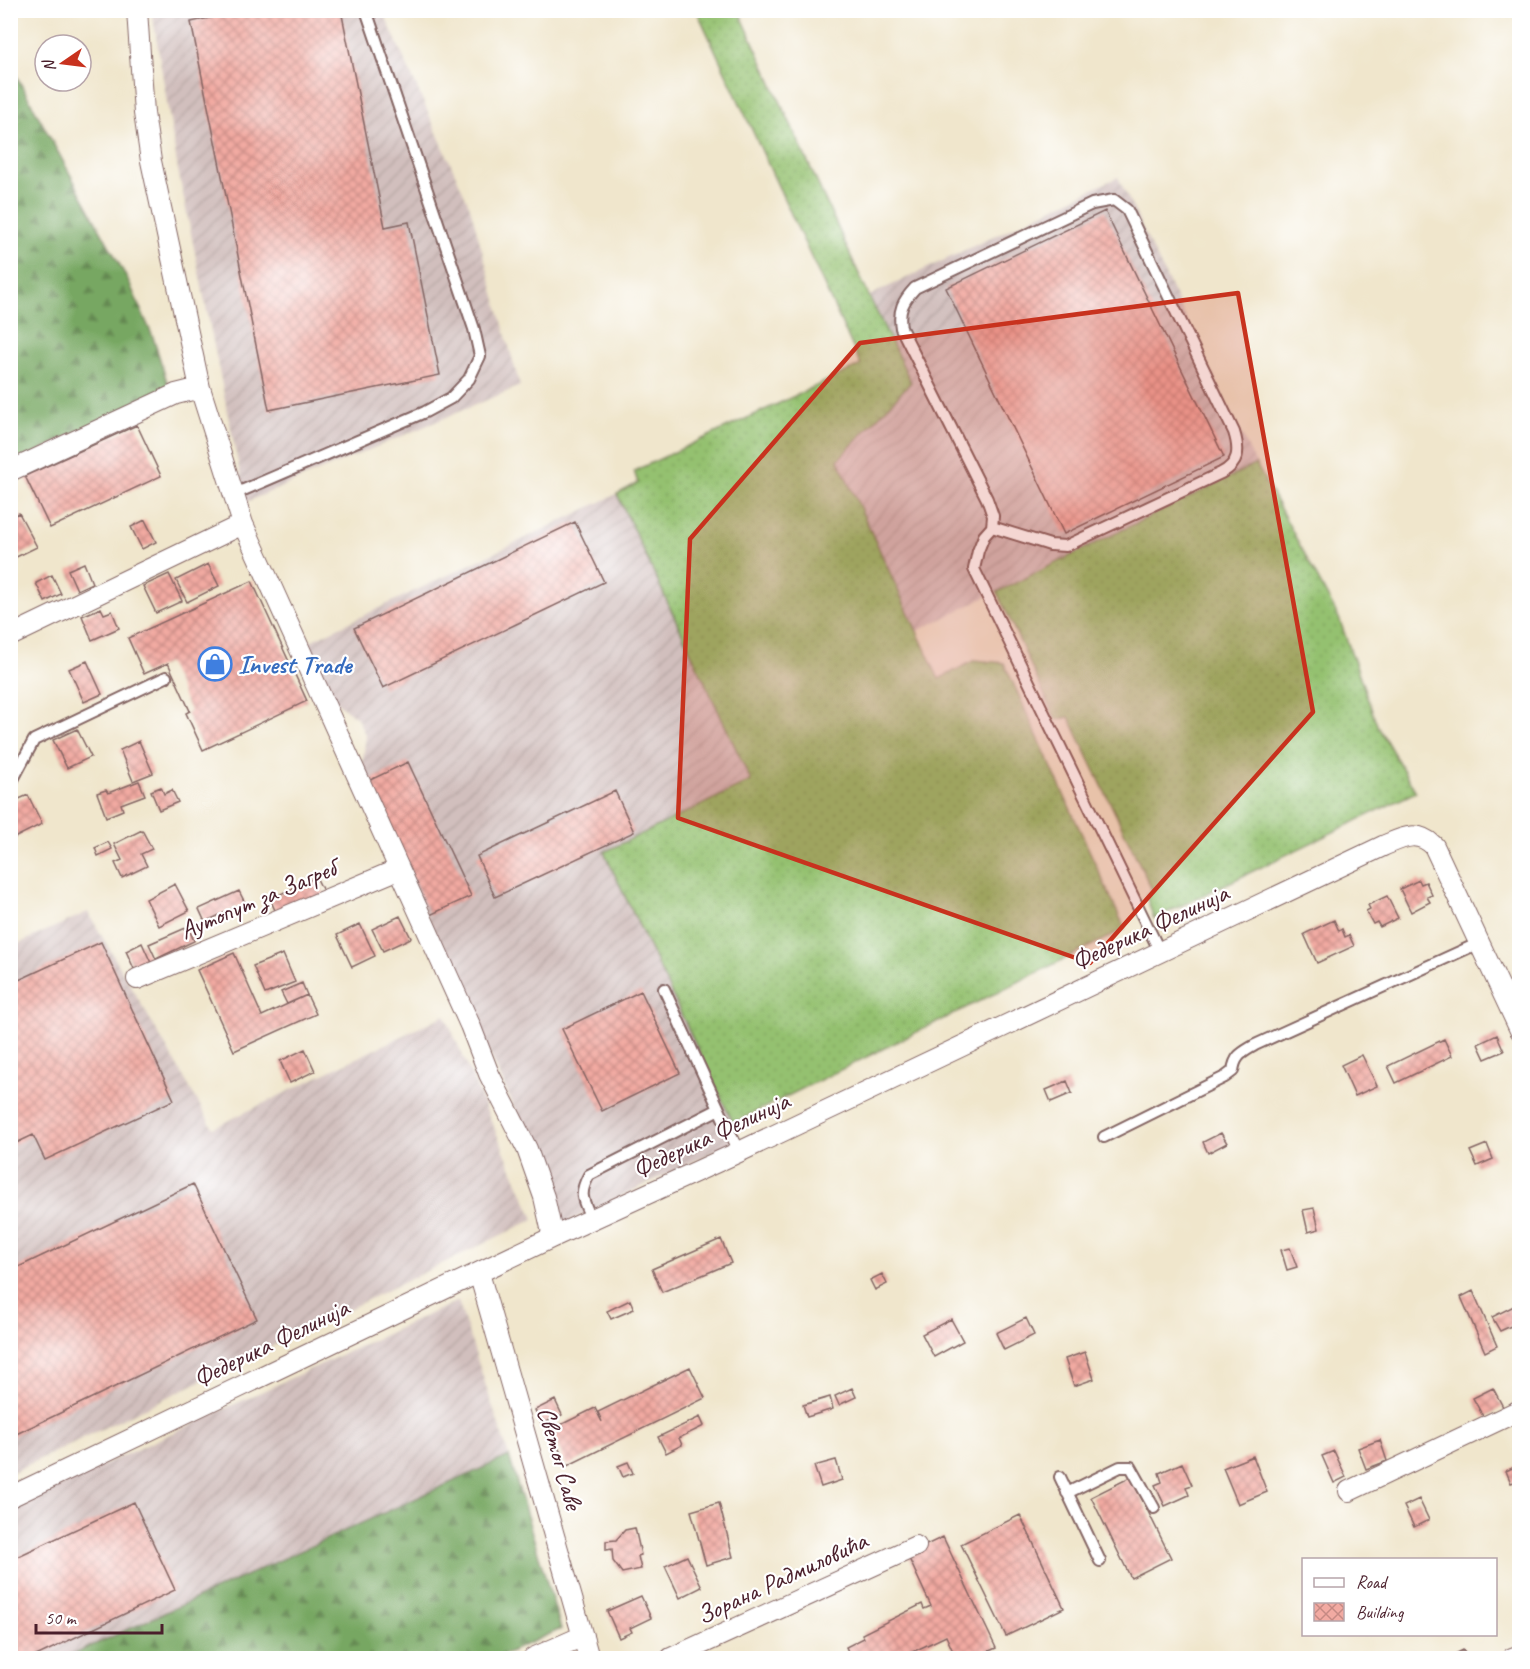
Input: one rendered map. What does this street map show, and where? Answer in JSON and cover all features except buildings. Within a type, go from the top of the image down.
[{"type":"street","points":[[137,10],[144,113],[151,162],[200,388],[232,495],[243,524],[470,1025],[489,1074],[527,1149],[544,1197],[553,1238]]},
{"type":"street","points":[[10,471],[176,394],[200,388]]},
{"type":"street","points":[[10,636],[243,524]]},
{"type":"street","name":"Федерика Фелинија","points":[[10,1497],[1394,841],[1419,836],[1427,839],[1434,846],[1479,943]]},
{"type":"street","name":"Аутопут за Загреб","points":[[137,979],[399,869]]},
{"type":"street","points":[[1479,943],[1520,1030]]},
{"type":"street","name":"Светог Саве","points":[[479,1273],[589,1659]]},
{"type":"street","points":[[1349,1491],[1520,1410]]},
{"type":"street","name":"Зорана Радмиловића","points":[[671,1659],[916,1546]]},
{"type":"street","points":[[533,1659],[583,1636]]},
{"type":"street","points":[[1512,1659],[1520,1655]]},
{"type":"lane","points":[[232,495],[425,412],[452,398],[469,379],[480,356],[474,329],[366,10]]},
{"type":"lane","points":[[992,527],[1050,544],[1066,546],[1231,468],[1236,460],[1234,432],[1127,210],[1114,200],[1092,204],[915,288],[905,299],[899,314],[901,328],[987,499],[993,516],[992,527],[984,536],[974,569],[1160,952]]},
{"type":"lane","points":[[10,785],[34,740],[166,677]]},
{"type":"lane","points":[[1104,1137],[1225,1077],[1233,1071],[1234,1060],[1242,1052],[1255,1045],[1479,943]]},
{"type":"lane","points":[[664,989],[739,1152]]},
{"type":"lane","points":[[592,1220],[582,1198],[582,1188],[589,1175],[719,1109]]},
{"type":"lane","points":[[1067,1493],[1120,1467],[1131,1467],[1154,1508]]},
{"type":"lane","points":[[1060,1477],[1100,1561]]},
{"type":"highlighted area","points":[[1238,293],[1313,712],[1090,963],[678,818],[690,539],[860,343]]},
{"type":"shaded area","points":[[152,11],[383,11],[470,207],[520,386],[246,502],[178,170]]},
{"type":"shaded area","points":[[1118,177],[1256,464],[917,631],[837,460],[911,382],[869,296]]},
{"type":"shaded area","points":[[617,494],[751,781],[604,852],[740,1139],[563,1224],[549,1183],[361,774],[366,736],[357,718],[324,692],[302,645]]},
{"type":"shaded area","points":[[88,912],[213,1128],[445,1015],[534,1219],[11,1473],[11,947]]},
{"type":"shaded area","points":[[458,1301],[509,1456],[65,1658],[11,1658],[10,1508]]},
{"type":"green space","points":[[697,11],[739,11],[869,296],[911,382],[838,460],[939,679],[975,660],[1004,663],[1125,929],[733,1123],[604,852],[751,781],[617,494],[638,483],[634,471],[861,365]]},
{"type":"green space","points":[[10,64],[128,280],[153,337],[169,388],[10,465]]},
{"type":"green space","points":[[1256,464],[1339,618],[1377,725],[1416,792],[1154,919],[1146,896],[1152,890],[1069,717],[1056,720],[997,592]]},
{"type":"green space","points":[[509,1456],[561,1629],[496,1658],[65,1658]]},
{"type":"place","name":"Invest Trade","points":[[215,664]]}]
